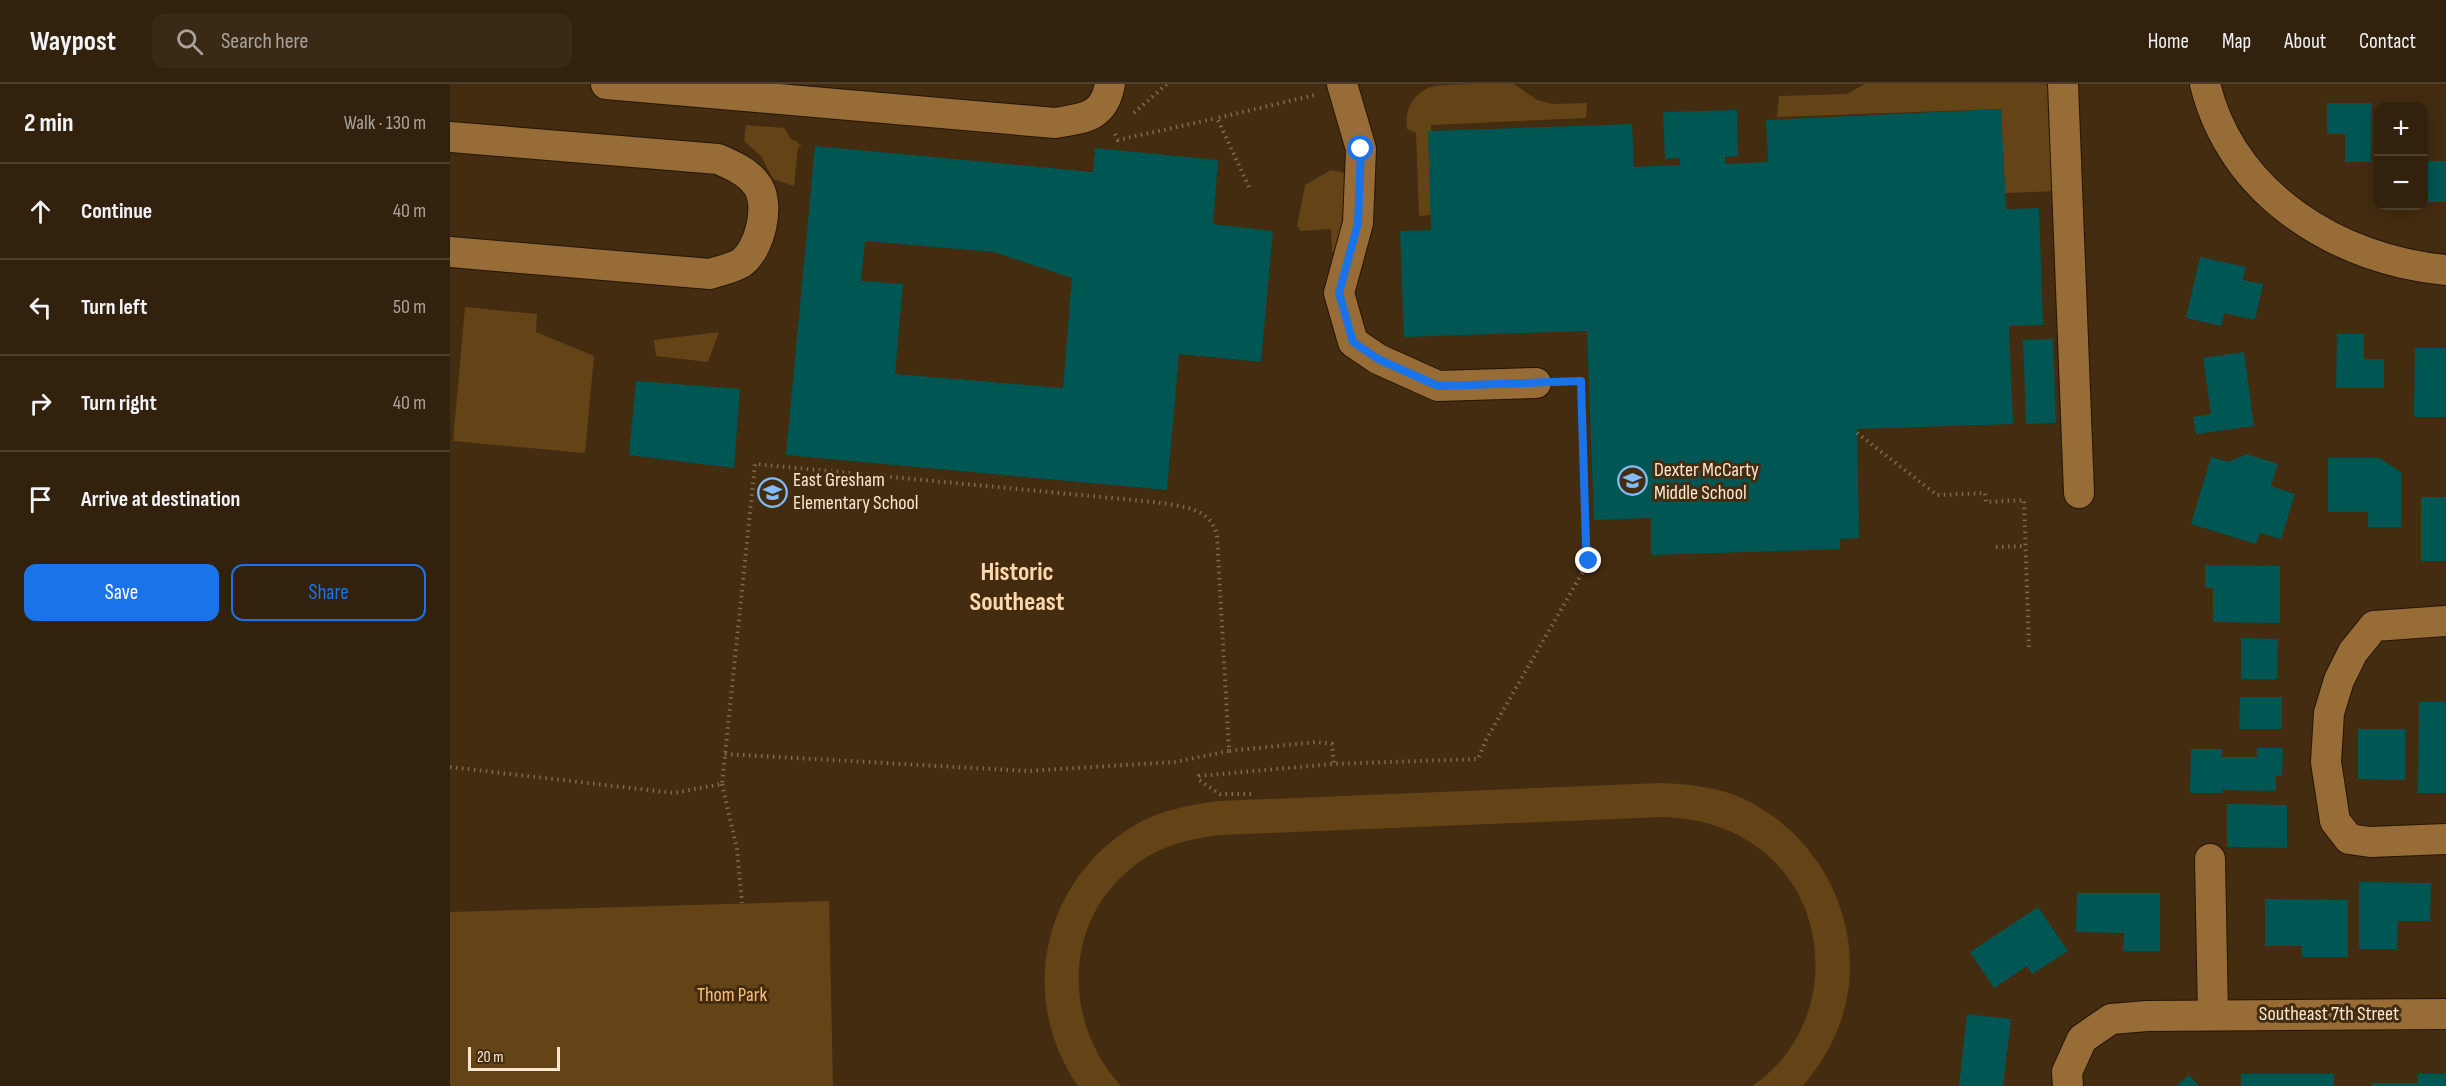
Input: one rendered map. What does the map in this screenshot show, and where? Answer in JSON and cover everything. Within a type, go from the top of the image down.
[{"type":"street","points":[[606,84],[1055,123],[1089,117],[1107,100],[1110,84]]},
{"type":"street","points":[[2063,84],[2079,493]]},
{"type":"street","points":[[2205,84],[2211,110],[2231,147],[2256,180],[2294,215],[2334,240],[2373,256],[2414,267],[2446,270]]},
{"type":"street","points":[[1344,90],[1361,149],[1358,223],[1339,293],[1353,342],[1378,359],[1438,386],[1536,383]]},
{"type":"street","points":[[450,137],[718,159],[739,168],[758,186],[764,211],[758,241],[742,263],[710,274],[450,252]]},
{"type":"street","points":[[2446,621],[2374,626],[2353,652],[2339,680],[2329,713],[2326,762],[2335,821],[2349,839],[2370,842],[2446,839]]},
{"type":"street","points":[[2210,859],[2212,1016]]},
{"type":"street","name":"Southeast 7th Street","points":[[2068,1086],[2067,1072],[2082,1039],[2111,1019],[2147,1016],[2446,1014]]},
{"type":"path","points":[[1131,115],[1167,84]]},
{"type":"path","points":[[1113,131],[1118,140],[1325,92],[1344,90]]},
{"type":"path","points":[[1217,118],[1249,187]]},
{"type":"path","points":[[1251,794],[1220,794],[1199,780],[1199,776],[1334,764],[1478,759],[1486,740],[1589,561],[1586,545],[1581,381],[1536,383]]},
{"type":"path","points":[[1857,433],[1937,495],[1985,493],[1986,502],[2024,500],[2029,649]]},
{"type":"path","points":[[742,903],[737,849],[722,784],[755,464],[1154,502],[1194,509],[1211,520],[1217,536],[1229,751]]},
{"type":"path","points":[[1996,547],[2025,546]]},
{"type":"path","points":[[725,754],[1027,771],[1175,762],[1229,751],[1316,742],[1332,744],[1334,764]]},
{"type":"path","points":[[450,767],[674,793],[722,784]]},
{"type":"green space","points":[[1514,84],[1537,100],[1552,104],[1587,103],[1586,118],[1431,125],[1431,131],[1428,132],[1431,215],[1419,216],[1416,133],[1407,129],[1409,109],[1419,94],[1431,87]]},
{"type":"green space","points":[[1865,84],[2052,84],[2057,191],[2005,193],[2001,109],[1777,117],[1779,96],[1847,94]]},
{"type":"green space","points":[[746,125],[784,128],[792,140],[802,147],[798,147],[794,186],[773,179],[761,156],[744,141]]},
{"type":"green space","points":[[1331,170],[1342,172],[1347,178],[1346,219],[1337,253],[1332,252],[1331,229],[1301,231],[1297,226],[1305,185]]},
{"type":"green space","points":[[465,307],[537,314],[536,332],[594,356],[585,453],[453,441]]},
{"type":"green space","points":[[719,332],[708,362],[656,356],[654,340]]},
{"type":"green space","points":[[1661,783],[1694,785],[1725,792],[1746,800],[1777,819],[1803,843],[1824,871],[1839,903],[1848,936],[1850,971],[1845,1006],[1830,1046],[1803,1086],[1752,1086],[1780,1062],[1800,1032],[1812,999],[1816,964],[1811,929],[1799,895],[1779,866],[1740,836],[1708,823],[1663,817],[1220,835],[1170,846],[1154,853],[1124,874],[1102,900],[1087,929],[1080,961],[1079,994],[1086,1026],[1100,1058],[1121,1086],[1078,1086],[1059,1052],[1048,1016],[1045,979],[1049,943],[1060,909],[1078,877],[1103,848],[1135,825],[1155,815],[1196,804],[1218,801]]},
{"type":"green space","name":"Thom Park","points":[[829,901],[833,1086],[450,1086],[450,912]]},
{"type":"building","points":[[2327,103],[2372,103],[2371,162],[2345,162],[2345,134],[2327,134]]},
{"type":"building","points":[[2001,109],[2006,209],[2039,208],[2043,325],[2009,326],[2013,424],[1857,429],[1859,538],[1840,539],[1840,549],[1651,555],[1651,518],[1594,520],[1587,331],[1404,337],[1400,231],[1431,230],[1428,131],[1632,124],[1634,167],[1680,165],[1680,158],[1665,159],[1663,112],[1737,110],[1738,156],[1725,157],[1725,164],[1768,162],[1766,120]]},
{"type":"building","points":[[815,146],[1093,172],[1095,148],[1218,160],[1213,224],[1273,231],[1261,362],[1179,354],[1167,490],[786,455]],"holes":[[[865,241],[994,252],[1072,278],[1063,388],[895,374],[903,284],[861,281]]]},
{"type":"building","points":[[2428,161],[2446,161],[2446,202],[2428,202]]},
{"type":"building","points":[[2200,257],[2246,267],[2243,280],[2263,284],[2255,320],[2224,313],[2221,326],[2186,318]]},
{"type":"building","points":[[2337,334],[2364,334],[2364,359],[2384,359],[2384,388],[2336,388]]},
{"type":"building","points":[[2053,339],[2056,423],[2026,424],[2023,340]]},
{"type":"building","points":[[2415,348],[2446,348],[2446,417],[2414,417]]},
{"type":"building","points":[[2244,352],[2254,426],[2196,434],[2193,417],[2211,414],[2203,358]]},
{"type":"building","points":[[636,381],[740,389],[734,468],[629,455]]},
{"type":"building","points":[[2247,454],[2278,464],[2271,486],[2295,494],[2281,539],[2260,533],[2256,544],[2191,524],[2211,457],[2228,462]]},
{"type":"building","points":[[2328,458],[2379,458],[2401,472],[2401,527],[2368,527],[2368,512],[2328,512]]},
{"type":"building","points":[[2421,497],[2446,497],[2446,561],[2421,561]]},
{"type":"building","points":[[2205,565],[2280,566],[2280,623],[2213,622],[2213,588],[2205,588]]},
{"type":"building","points":[[2241,638],[2278,639],[2277,679],[2241,679]]},
{"type":"building","points":[[2240,697],[2282,697],[2282,729],[2239,729]]},
{"type":"building","points":[[2419,702],[2446,702],[2446,793],[2418,793]]},
{"type":"building","points":[[2358,729],[2405,729],[2405,780],[2358,779]]},
{"type":"building","points":[[2257,748],[2283,748],[2282,776],[2276,776],[2276,791],[2222,790],[2222,793],[2190,793],[2191,749],[2222,749],[2222,757],[2257,757]]},
{"type":"building","points":[[2227,804],[2287,805],[2287,848],[2227,847]]},
{"type":"building","points":[[2359,882],[2431,883],[2430,921],[2398,921],[2397,949],[2359,949]]},
{"type":"building","points":[[2077,893],[2160,893],[2160,951],[2123,951],[2124,933],[2076,932]]},
{"type":"building","points":[[2265,899],[2348,900],[2348,957],[2302,957],[2302,946],[2265,946]]},
{"type":"building","points":[[2038,907],[2068,951],[2032,974],[2027,966],[1994,988],[1970,952]]},
{"type":"building","points":[[1967,1014],[2011,1019],[2003,1086],[1959,1086]]},
{"type":"building","points":[[2241,1074],[2334,1074],[2334,1086],[2241,1086]]},
{"type":"building","points":[[2418,1074],[2446,1074],[2446,1086],[2372,1086],[2372,1083],[2418,1083]]},
{"type":"building","points":[[2189,1075],[2199,1086],[2176,1086]]},
{"type":"place","name":"Dexter McCarty Middle School","points":[[1633,481]]},
{"type":"place","name":"East Gresham Elementary School","points":[[772,492]]},
{"type":"district","name":"Historic Southeast","points":[[1017,587]]},
{"type":"route","points":[[1361,149],[1358,223],[1339,293],[1353,342],[1378,359],[1438,386],[1581,381],[1586,545],[1589,561]]}]
